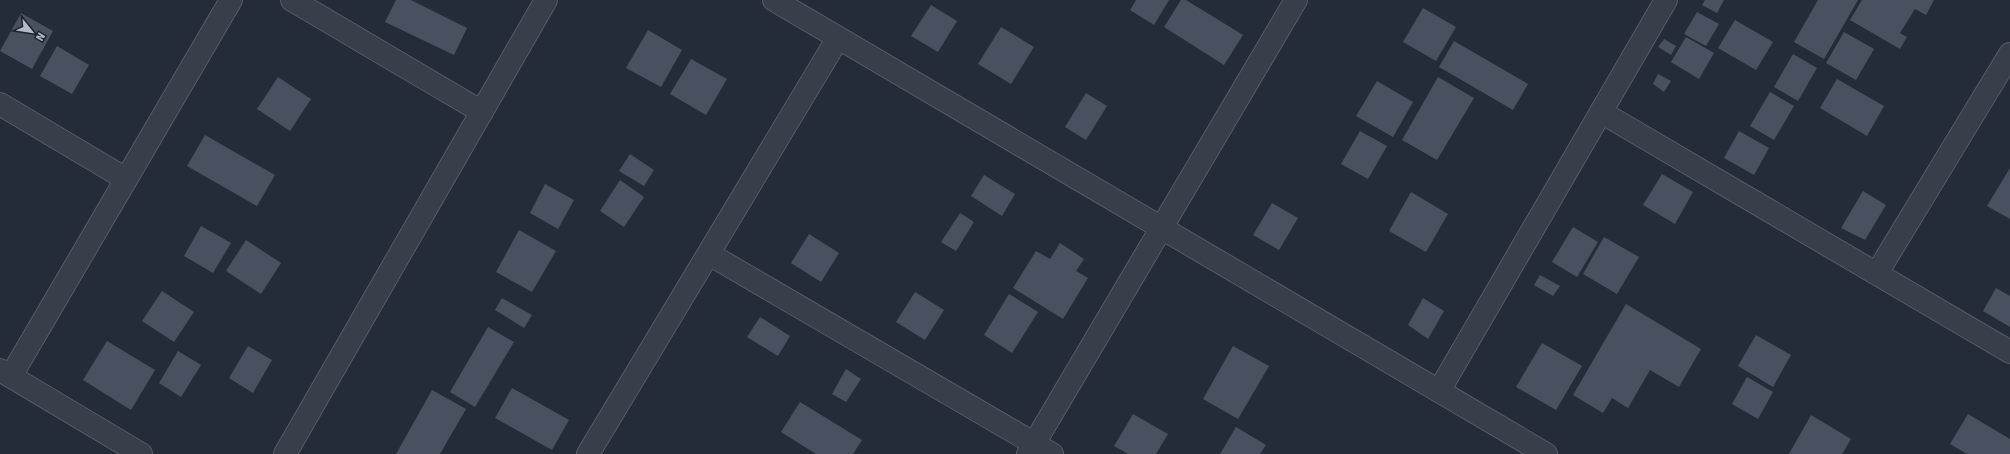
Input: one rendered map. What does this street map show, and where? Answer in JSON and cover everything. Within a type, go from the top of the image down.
[{"type":"street","points":[[140,454],[5,373],[126,179],[231,0]]},
{"type":"street","points":[[292,0],[482,112]]},
{"type":"street","points":[[285,454],[546,0]]},
{"type":"street","points":[[774,0],[1546,454]]},
{"type":"street","points":[[709,254],[1038,451],[1161,227],[1296,0]]},
{"type":"street","points":[[1439,391],[1666,0]]},
{"type":"street","points":[[590,453],[838,38]]},
{"type":"street","points":[[1877,273],[2010,54]]},
{"type":"street","points":[[0,104],[126,179]]},
{"type":"street","points":[[1601,112],[2010,352]]},
{"type":"building","points":[[396,0],[411,0],[467,28],[454,55],[385,22]]},
{"type":"building","points":[[1136,0],[1169,0],[1154,25],[1130,10]]},
{"type":"building","points":[[1181,0],[1186,0],[1243,35],[1224,65],[1164,27]]},
{"type":"building","points":[[1705,0],[1724,0],[1717,13],[1702,5]]},
{"type":"building","points":[[1818,0],[1858,0],[1824,59],[1794,42]]},
{"type":"building","points":[[1862,0],[1934,0],[1926,15],[1915,9],[1900,33],[1907,37],[1900,49],[1850,20]]},
{"type":"building","points":[[931,5],[957,21],[938,52],[911,36]]},
{"type":"building","points":[[1423,8],[1456,27],[1436,61],[1403,42]]},
{"type":"building","points":[[1697,12],[1719,24],[1706,46],[1684,34]]},
{"type":"building","points":[[21,13],[53,31],[32,69],[0,51]]},
{"type":"building","points":[[1735,20],[1773,42],[1756,70],[1718,48]]},
{"type":"building","points":[[1001,27],[1034,47],[1011,84],[978,64]]},
{"type":"building","points":[[648,30],[682,50],[661,87],[626,68]]},
{"type":"building","points":[[1844,32],[1874,49],[1856,80],[1826,63]]},
{"type":"building","points":[[1686,37],[1714,53],[1699,79],[1671,62]]},
{"type":"building","points":[[1664,39],[1676,46],[1671,55],[1658,47]]},
{"type":"building","points":[[1454,41],[1528,84],[1513,110],[1439,67]]},
{"type":"building","points":[[57,46],[89,65],[72,94],[40,76]]},
{"type":"building","points":[[1793,54],[1817,68],[1798,101],[1774,87]]},
{"type":"building","points":[[691,59],[727,79],[706,115],[670,94]]},
{"type":"building","points":[[1658,74],[1671,81],[1664,92],[1653,84]]},
{"type":"building","points":[[278,77],[311,99],[290,131],[257,109]]},
{"type":"building","points":[[1438,77],[1474,98],[1437,160],[1402,140]]},
{"type":"building","points":[[1837,79],[1884,106],[1867,136],[1820,108]]},
{"type":"building","points":[[1377,81],[1413,102],[1393,137],[1356,116]]},
{"type":"building","points":[[1770,92],[1794,106],[1774,140],[1750,126]]},
{"type":"building","points":[[1086,93],[1107,106],[1086,140],[1065,127]]},
{"type":"building","points":[[1360,131],[1387,146],[1368,179],[1341,164]]},
{"type":"building","points":[[1739,131],[1769,148],[1754,175],[1724,158]]},
{"type":"building","points":[[205,135],[275,175],[257,206],[187,166]]},
{"type":"building","points":[[630,154],[654,170],[644,186],[619,171]]},
{"type":"building","points":[[2010,168],[2010,219],[1987,206]]},
{"type":"building","points":[[1662,174],[1693,192],[1675,224],[1643,205]]},
{"type":"building","points":[[984,175],[1015,194],[1002,216],[971,196]]},
{"type":"building","points":[[620,180],[644,197],[624,227],[600,211]]},
{"type":"building","points":[[545,184],[574,200],[558,229],[530,213]]},
{"type":"building","points":[[1863,191],[1886,205],[1865,240],[1841,228]]},
{"type":"building","points":[[1411,192],[1448,214],[1426,252],[1389,231]]},
{"type":"building","points":[[1272,203],[1298,218],[1279,250],[1253,235]]},
{"type":"building","points":[[960,213],[974,222],[956,251],[941,242]]},
{"type":"building","points":[[201,226],[231,243],[213,273],[184,256]]},
{"type":"building","points":[[1573,227],[1598,242],[1577,277],[1552,262]]},
{"type":"building","points":[[519,230],[556,251],[532,292],[496,272]]},
{"type":"building","points":[[809,234],[839,253],[821,282],[791,263]]},
{"type":"building","points":[[1604,237],[1639,257],[1617,294],[1583,274]]},
{"type":"building","points":[[246,240],[281,263],[261,294],[226,271]]},
{"type":"building","points":[[1060,243],[1084,259],[1076,271],[1088,278],[1063,319],[1013,288],[1036,251],[1050,259]]},
{"type":"building","points":[[1540,275],[1560,286],[1553,296],[1534,285]]},
{"type":"building","points":[[1996,288],[2010,296],[2010,327],[1983,311]]},
{"type":"building","points":[[162,291],[194,312],[174,342],[142,321]]},
{"type":"building","points":[[915,292],[944,310],[925,340],[896,322]]},
{"type":"building","points":[[1009,294],[1038,312],[1012,353],[984,335]]},
{"type":"building","points":[[502,298],[532,315],[524,328],[495,310]]},
{"type":"building","points":[[1423,298],[1444,311],[1428,339],[1408,325]]},
{"type":"building","points":[[1626,304],[1701,349],[1679,387],[1650,370],[1628,408],[1612,398],[1603,413],[1573,395]]},
{"type":"building","points":[[760,317],[790,336],[778,356],[747,337]]},
{"type":"building","points":[[488,327],[514,342],[475,407],[450,392]]},
{"type":"building","points":[[1756,335],[1791,355],[1773,387],[1738,366]]},
{"type":"building","points":[[107,341],[155,370],[131,410],[83,380]]},
{"type":"building","points":[[1542,343],[1582,366],[1556,410],[1516,387]]},
{"type":"building","points":[[248,346],[272,360],[253,393],[229,378]]},
{"type":"building","points":[[1233,346],[1269,366],[1238,419],[1203,399]]},
{"type":"building","points":[[178,351],[201,365],[181,397],[159,383]]},
{"type":"building","points":[[846,369],[861,379],[846,402],[832,394]]},
{"type":"building","points":[[1747,377],[1773,392],[1758,419],[1732,404]]},
{"type":"building","points":[[512,388],[569,420],[552,450],[495,418]]},
{"type":"building","points":[[432,390],[466,409],[440,454],[396,454]]},
{"type":"building","points":[[800,402],[862,440],[853,454],[816,454],[781,432]]},
{"type":"building","points":[[1133,414],[1168,434],[1156,454],[1128,454],[1114,446]]},
{"type":"building","points":[[1968,414],[2010,439],[2010,454],[1967,454],[1950,444]]},
{"type":"building","points":[[1811,415],[1851,439],[1842,454],[1789,454]]},
{"type":"building","points":[[1236,427],[1266,445],[1260,454],[1220,454]]}]
